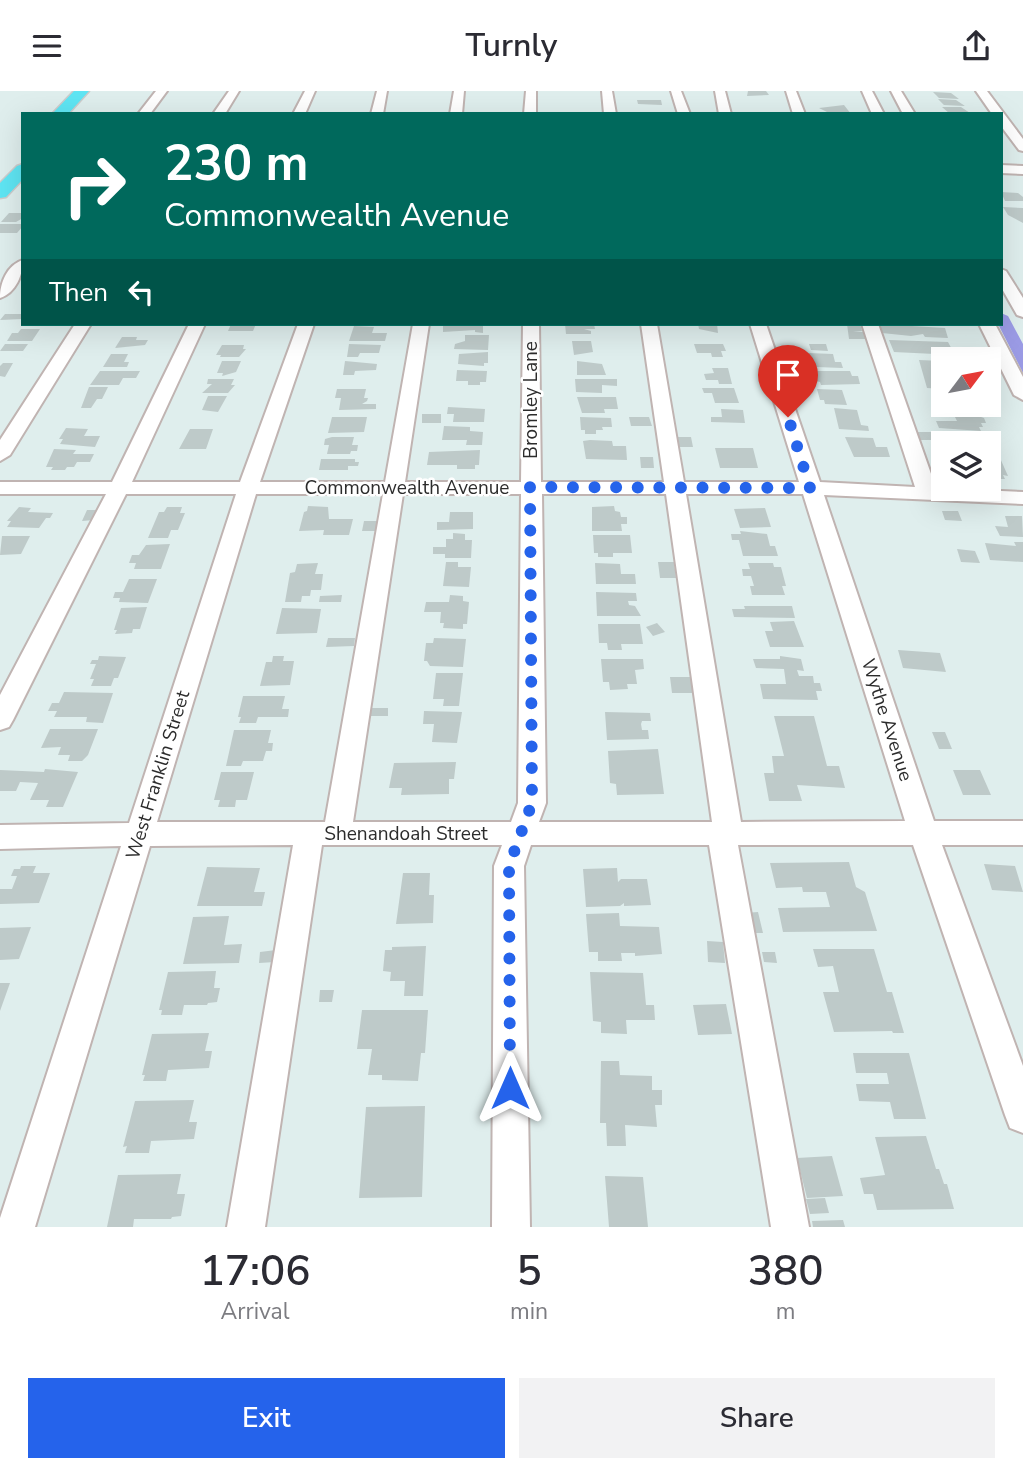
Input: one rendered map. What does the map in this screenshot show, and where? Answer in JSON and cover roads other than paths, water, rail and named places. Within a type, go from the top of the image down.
[{"type":"main road","points":[[62,112],[82,91]]},
{"type":"main road","points":[[78,112],[98,91]]},
{"type":"main road","points":[[0,174],[21,153]]},
{"type":"main road","points":[[0,193],[21,171]]},
{"type":"street","points":[[146,112],[162,91]]},
{"type":"street","points":[[220,112],[234,91]]},
{"type":"street","points":[[300,112],[310,91]]},
{"type":"street","points":[[377,112],[382,91]]},
{"type":"street","points":[[456,112],[459,91]]},
{"type":"street","points":[[530,112],[531,91]]},
{"type":"street","points":[[607,91],[610,112]]},
{"type":"street","points":[[676,91],[683,112]]},
{"type":"street","points":[[720,91],[725,112]]},
{"type":"street","points":[[791,91],[798,112]]},
{"type":"street","points":[[867,91],[877,112]]},
{"type":"street","points":[[896,91],[908,112]]},
{"type":"street","points":[[981,91],[997,112]]},
{"type":"street","points":[[1003,120],[1023,147]]},
{"type":"street","points":[[1003,169],[1023,170]]},
{"type":"street","points":[[0,295],[21,267]]},
{"type":"street","points":[[1003,277],[1022,308]]},
{"type":"street","points":[[0,295],[21,297]]},
{"type":"street","points":[[1003,306],[1022,308]]},
{"type":"street","points":[[0,455],[82,326]]},
{"type":"street","points":[[0,720],[119,487],[196,326]]},
{"type":"street","name":"West Franklin Street","points":[[16,1227],[248,488],[305,326]]},
{"type":"street","points":[[246,1227],[323,833],[396,488],[421,326]]},
{"type":"street","name":"Bromley Lane","points":[[511,1227],[509,866],[532,803],[531,326]]},
{"type":"street","points":[[649,326],[727,819],[724,853],[790,1227]]},
{"type":"street","name":"Wythe Avenue","points":[[759,326],[923,832],[1023,1115]]},
{"type":"street","points":[[871,326],[928,495]]},
{"type":"street","points":[[988,326],[1023,395]]},
{"type":"street","name":"Commonwealth Avenue","points":[[0,488],[810,488],[1023,498]]},
{"type":"street","name":"Shenandoah Street","points":[[0,837],[323,833],[519,835],[1023,832]]}]
